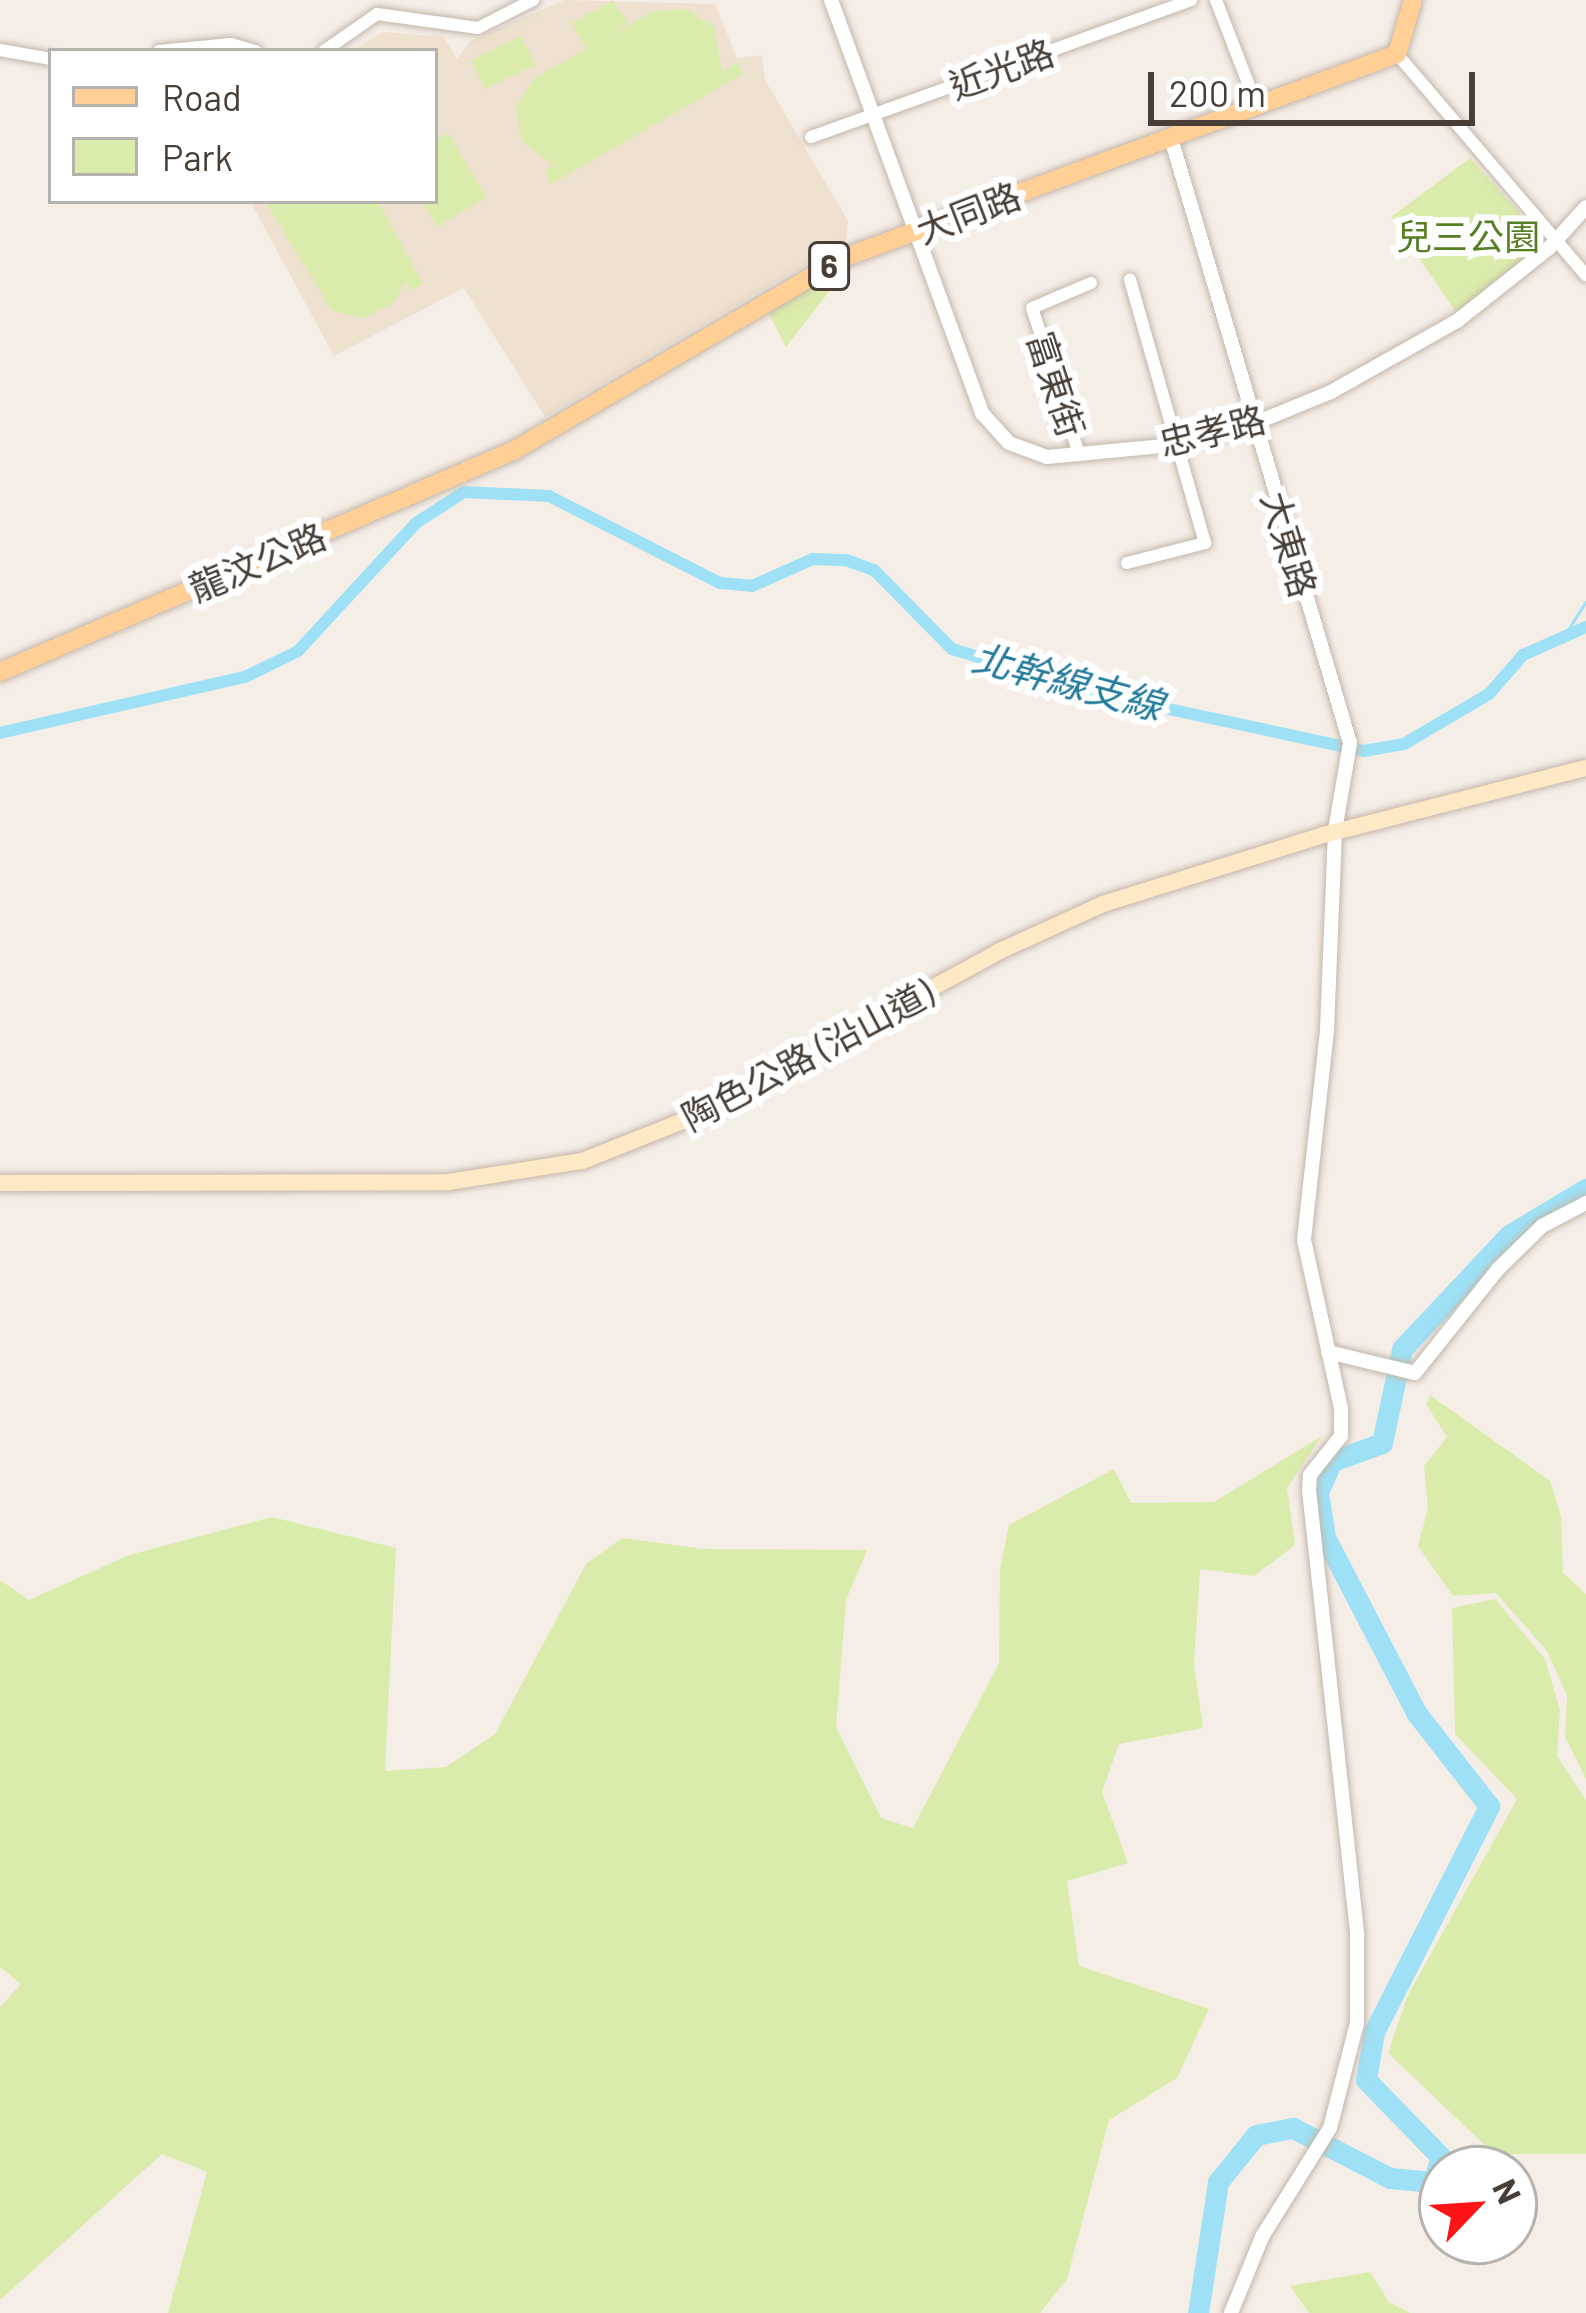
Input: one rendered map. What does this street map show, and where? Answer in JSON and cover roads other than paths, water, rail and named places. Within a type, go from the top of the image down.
[{"type":"main road","points":[[1397,54],[1413,0]]},
{"type":"main road","name":"大同路","points":[[515,450],[794,285],[917,232],[1397,54]]},
{"type":"main road","name":"龍汶公路","points":[[0,672],[515,450]]},
{"type":"main road","name":"陶色公路 (沿山道)","points":[[0,1183],[430,1183],[582,1161],[701,1114],[1000,951],[1103,904],[1335,831],[1586,768]]},
{"type":"street","points":[[329,48],[377,14],[478,28],[533,0]]},
{"type":"street","name":"忠孝路","points":[[831,0],[993,430],[1028,452],[1079,454],[1177,442],[1253,424],[1443,330],[1556,240],[1586,207]]},
{"type":"street","name":"近光路","points":[[811,137],[1191,0]]},
{"type":"street","points":[[1216,0],[1257,106]]},
{"type":"street","points":[[190,48],[231,44],[245,48]]},
{"type":"street","points":[[0,50],[48,58]]},
{"type":"street","points":[[1397,54],[1586,275]]},
{"type":"street","name":"大東路","points":[[1171,137],[1350,743],[1335,831]]},
{"type":"street","points":[[1127,562],[1205,543],[1130,279]]},
{"type":"street","name":"富東街","points":[[1079,454],[1032,308],[1091,283]]},
{"type":"street","points":[[1231,2313],[1262,2237],[1330,2128],[1357,2024],[1357,1944],[1309,1490],[1310,1475],[1340,1436],[1304,1240],[1327,1031],[1335,831]]},
{"type":"street","points":[[1328,1352],[1414,1372],[1498,1269],[1542,1226],[1586,1203]]},
{"type":"waterway","name":"北幹線支線","points":[[0,733],[245,677],[298,651],[416,523],[464,492],[549,496],[720,583],[752,586],[813,559],[846,560],[874,570],[952,649],[1103,695],[1364,751],[1404,744],[1489,694],[1523,655],[1586,627]]},
{"type":"waterway","points":[[1564,636],[1586,601]]},
{"type":"waterway","points":[[1198,2313],[1218,2182],[1256,2135],[1293,2128],[1390,2178],[1433,2182],[1441,2157],[1366,2080],[1374,2032],[1489,1806],[1417,1714],[1325,1537],[1318,1492],[1332,1461],[1382,1443],[1402,1349],[1509,1235],[1586,1189]]},
{"type":"park label","name":"兒三公園","points":[[1468,236]]}]
